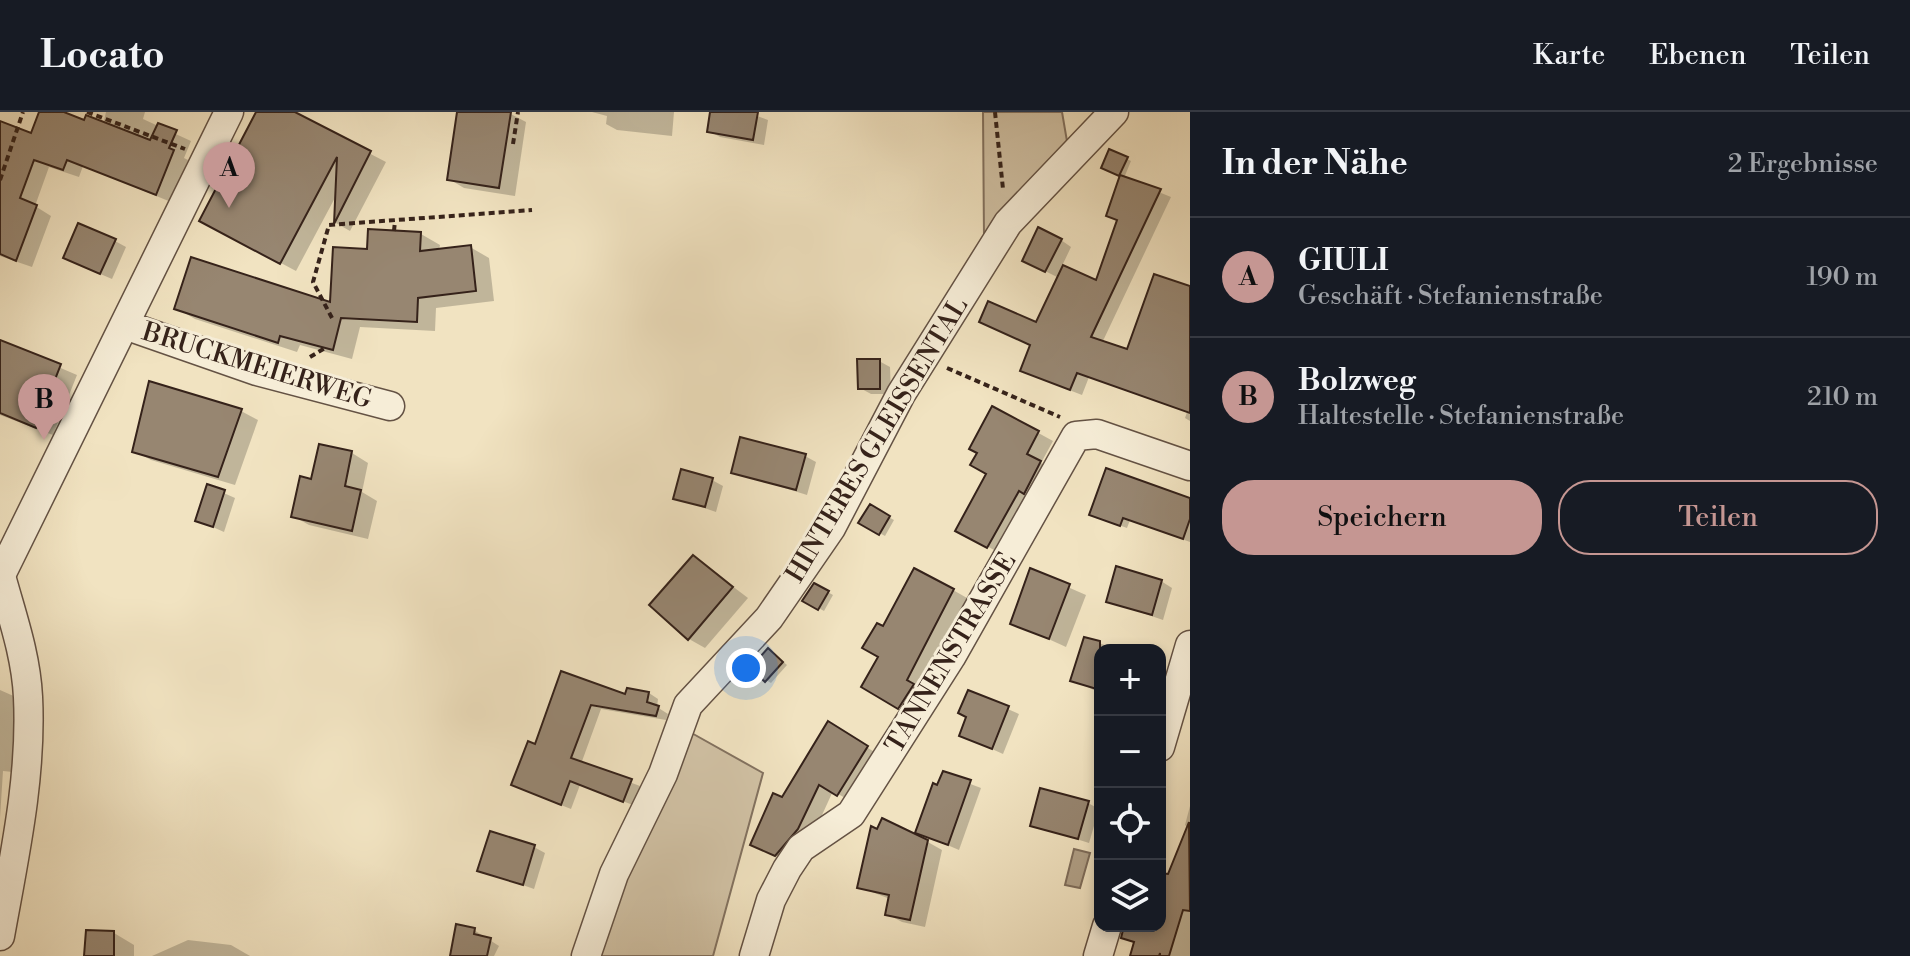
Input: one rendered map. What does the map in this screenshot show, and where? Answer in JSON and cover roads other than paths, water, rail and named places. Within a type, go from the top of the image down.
[{"type":"street","points":[[0,936],[27,772],[28,696],[11,646],[0,576],[10,534],[125,325],[229,112]]},
{"type":"street","name":"HINTERES GLEISSENTAL","points":[[586,956],[614,874],[663,774],[688,705],[769,618],[822,541],[923,357],[1008,223],[1114,112]]},
{"type":"street","name":"BRUCKMEIERWEG","points":[[125,325],[257,371],[390,406]]},
{"type":"street","name":"TANNENSTRASSE","points":[[754,956],[771,900],[787,869],[801,848],[851,814],[959,644],[1076,436],[1097,434],[1190,466]]},
{"type":"street","points":[[1166,727],[1190,645]]},
{"type":"street","points":[[1098,956],[1105,932]]},
{"type":"place","name":"GIULI","points":[[229,208]]},
{"type":"place","name":"Bolzweg","points":[[44,440]]}]
